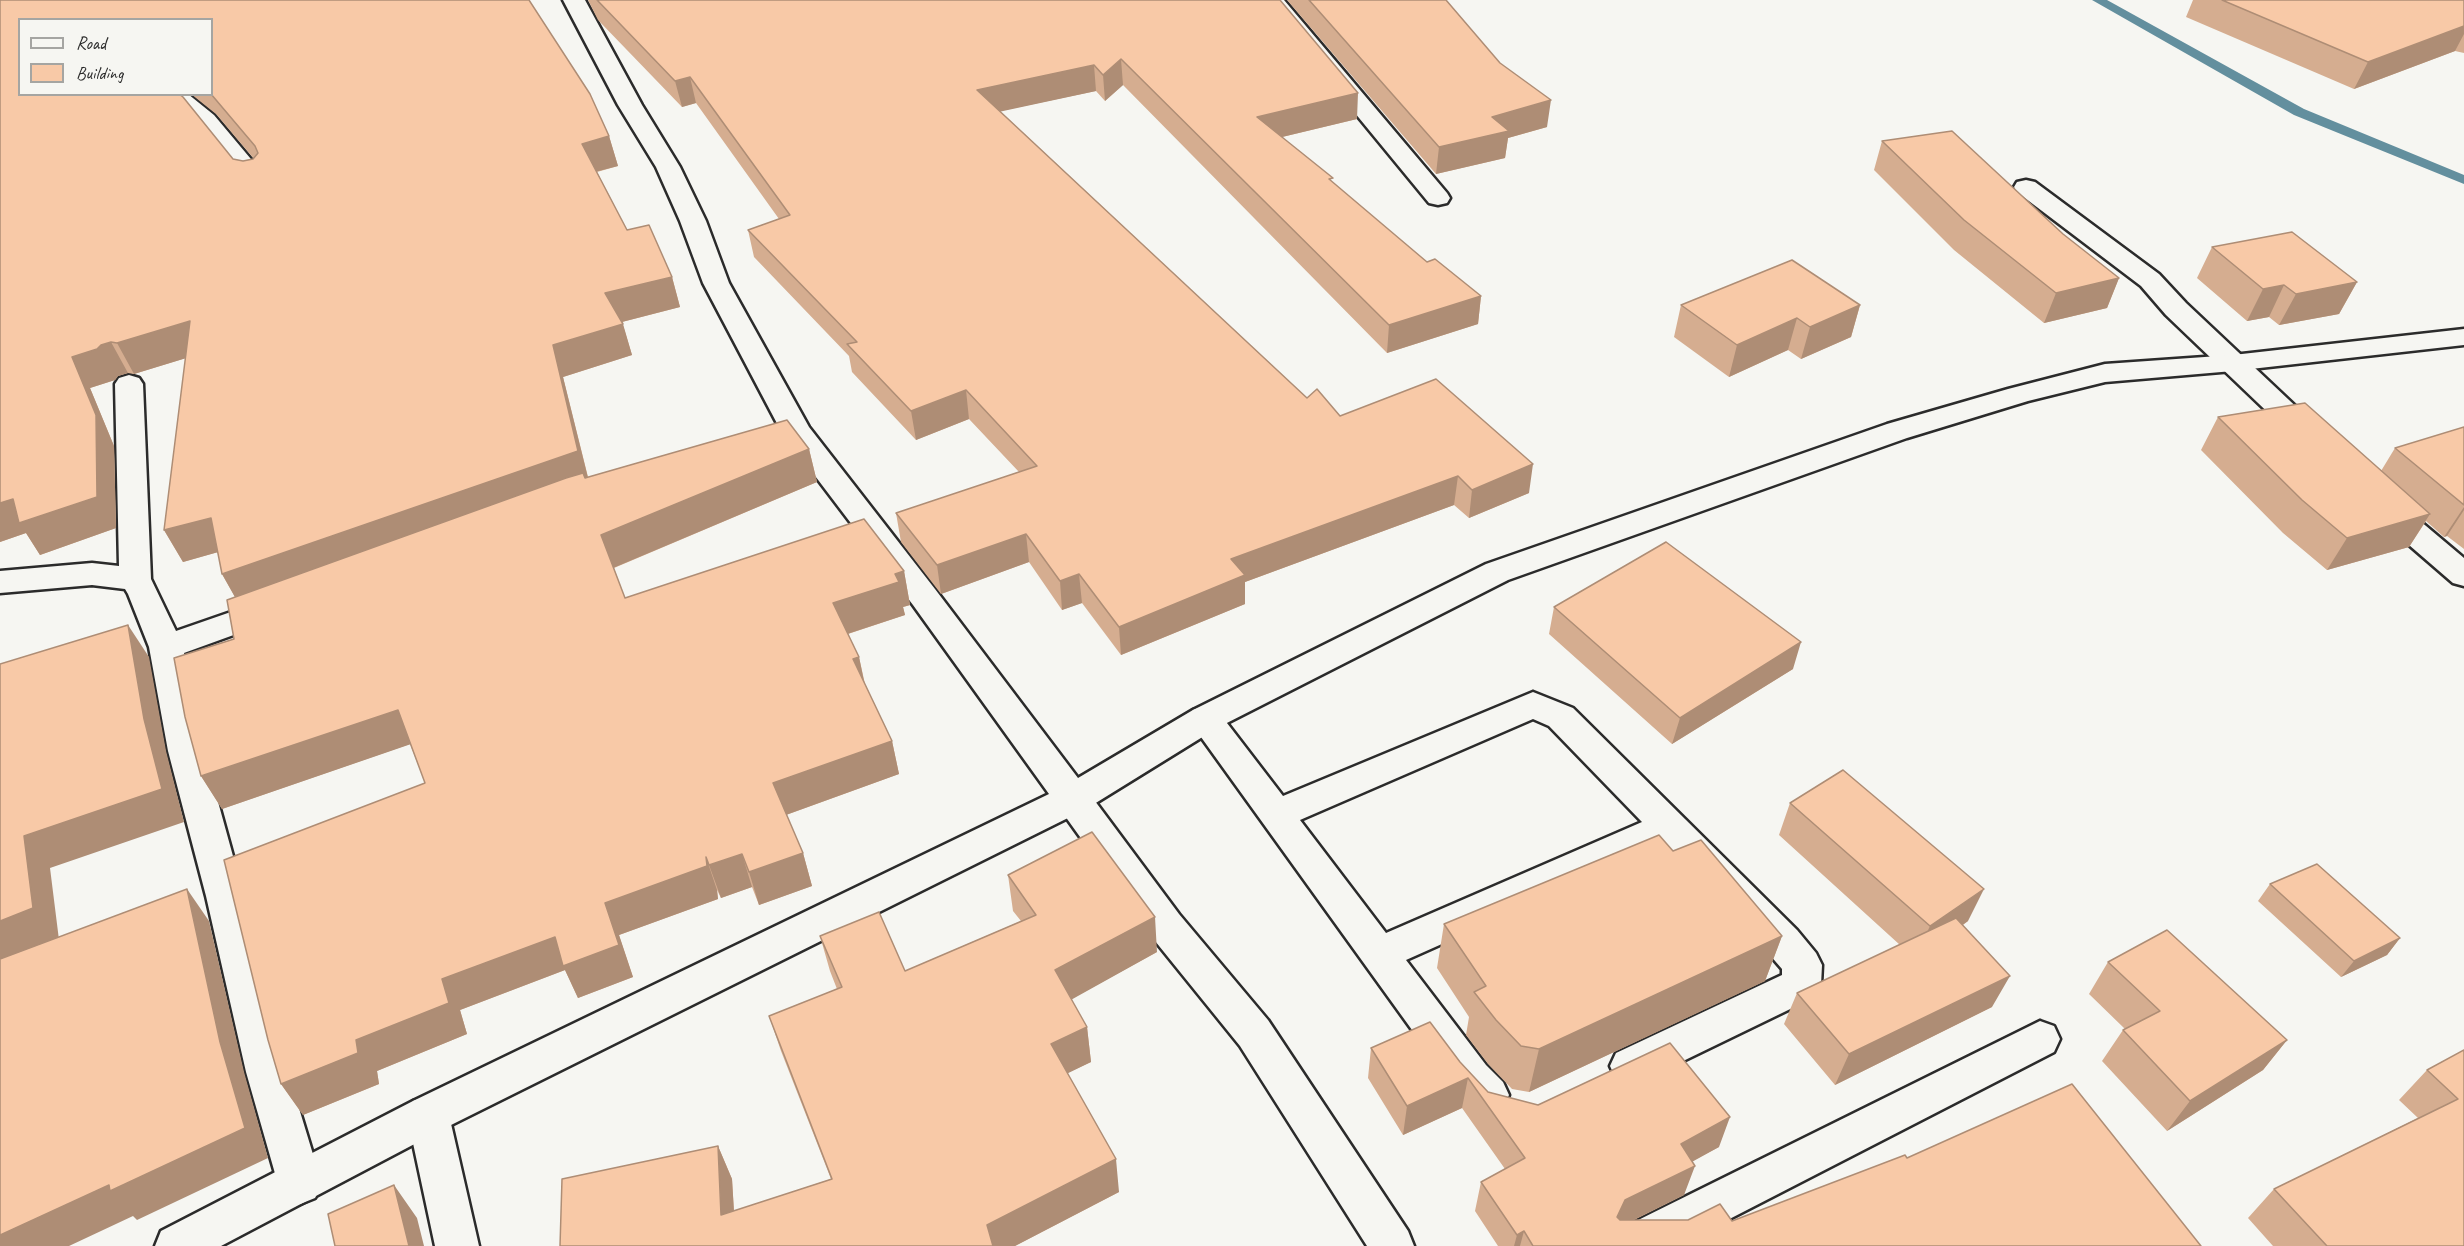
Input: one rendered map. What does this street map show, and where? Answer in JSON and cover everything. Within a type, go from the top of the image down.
[{"type":"street","points":[[574,0],[630,105],[668,167],[693,221],[716,283],[796,431],[924,597],[1165,925],[1254,1033],[1392,1246]]},
{"type":"street","points":[[1273,0],[1438,198]]},
{"type":"street","points":[[174,96],[206,120],[257,182]]},
{"type":"street","points":[[2026,187],[2150,280],[2176,309],[2333,459]]},
{"type":"street","points":[[177,1246],[429,1115],[1072,800],[1205,719],[1497,572],[1886,435],[2018,395],[2105,373],[2233,363],[2464,337]]},
{"type":"street","points":[[129,384],[135,579],[144,594],[166,647],[186,751],[209,902],[267,1072],[300,1184]]},
{"type":"street","points":[[763,441],[796,431]]},
{"type":"street","points":[[2366,489],[2464,575]]},
{"type":"street","points":[[0,582],[92,574],[135,579]]},
{"type":"street","points":[[166,647],[299,599]]},
{"type":"street","points":[[1277,814],[1533,705],[1561,717],[1783,942],[1802,965],[1801,985],[1595,1083]]},
{"type":"street","points":[[1205,719],[1381,953],[1471,1078],[1499,1107],[1520,1112]]},
{"type":"street","points":[[1381,953],[1669,826]]},
{"type":"street","points":[[1632,1246],[2040,1039]]},
{"type":"street","points":[[429,1115],[457,1246]]},
{"type":"building","points":[[0,0],[529,0],[590,94],[609,136],[582,144],[627,230],[649,225],[672,277],[605,293],[623,324],[553,345],[578,451],[222,574],[211,518],[164,530],[190,321],[117,343],[101,345],[97,349],[72,357],[96,415],[97,497],[19,523],[13,499],[0,503]]},
{"type":"building","points":[[597,0],[1280,0],[1358,93],[1257,117],[1333,178],[1329,179],[1427,262],[1435,259],[1481,296],[1389,325],[1121,59],[1103,75],[1094,65],[977,90],[1307,398],[1317,389],[1340,416],[1436,379],[1533,464],[1472,490],[1458,476],[1231,559],[1245,575],[1119,627],[1079,574],[1060,581],[1026,534],[937,565],[896,513],[1037,466],[966,390],[911,411],[847,344],[857,342],[748,230],[790,215],[690,77],[675,81]]},
{"type":"building","points":[[1309,0],[1446,0],[1500,63],[1551,100],[1492,117],[1509,131],[1439,147]]},
{"type":"building","points":[[2222,0],[2464,0],[2464,26],[2368,62]]},
{"type":"building","points":[[1952,131],[2063,234],[2119,278],[2056,293],[1964,220],[1882,141]]},
{"type":"building","points":[[2292,232],[2357,282],[2296,294],[2284,285],[2263,289],[2212,247]]},
{"type":"building","points":[[1792,260],[1860,305],[1810,327],[1797,318],[1737,345],[1681,305]]},
{"type":"building","points":[[2305,403],[2430,514],[2347,538],[2302,500],[2218,417]]},
{"type":"building","points":[[787,420],[809,449],[601,535],[625,598],[864,519],[904,571],[895,574],[899,582],[833,603],[859,657],[853,659],[892,741],[773,783],[803,853],[749,872],[742,854],[709,865],[706,857],[707,866],[605,903],[619,945],[563,966],[555,937],[442,979],[449,1003],[356,1040],[358,1053],[281,1084],[224,860],[425,783],[398,710],[201,776],[185,717],[174,658],[234,639],[227,600],[566,478],[583,473],[585,478]]},
{"type":"building","points":[[2464,427],[2464,505],[2395,448]]},
{"type":"building","points":[[1666,542],[1801,642],[1680,718],[1554,607]]},
{"type":"building","points":[[128,625],[144,719],[162,789],[24,836],[33,908],[0,921],[0,664]]},
{"type":"building","points":[[1843,770],[1984,889],[1930,926],[1790,803]]},
{"type":"building","points":[[1092,832],[1155,917],[1055,970],[1087,1027],[1051,1044],[1116,1159],[987,1225],[993,1246],[560,1246],[562,1179],[718,1146],[721,1215],[832,1179],[769,1016],[842,987],[820,936],[879,912],[905,971],[1036,915],[1008,875]]},
{"type":"building","points":[[1659,835],[1673,851],[1701,840],[1782,936],[1539,1049],[1521,1046],[1474,992],[1486,986],[1444,924]]},
{"type":"building","points":[[2317,864],[2400,938],[2354,961],[2270,884]]},
{"type":"building","points":[[187,889],[220,1042],[245,1128],[110,1191],[109,1185],[0,1235],[0,959]]},
{"type":"building","points":[[1956,918],[2010,976],[1849,1054],[1797,993]]},
{"type":"building","points":[[2167,930],[2287,1040],[2190,1101],[2123,1030],[2160,1011],[2108,962]]},
{"type":"building","points":[[1430,1022],[1460,1062],[1488,1092],[1538,1105],[1670,1043],[1730,1117],[1681,1144],[1695,1166],[1625,1200],[1617,1217],[1620,1220],[1688,1220],[1720,1204],[1732,1221],[1905,1155],[1907,1158],[2072,1084],[2201,1246],[1533,1246],[1524,1231],[1517,1235],[1481,1182],[1525,1158],[1468,1078],[1407,1106],[1371,1048]]},
{"type":"building","points":[[2464,1050],[2464,1246],[2327,1246],[2274,1189],[2458,1099],[2427,1070]]},
{"type":"building","points":[[394,1185],[409,1246],[335,1246],[328,1214]]},
{"type":"waterway","points":[[2098,0],[2299,112],[2464,180]]}]
